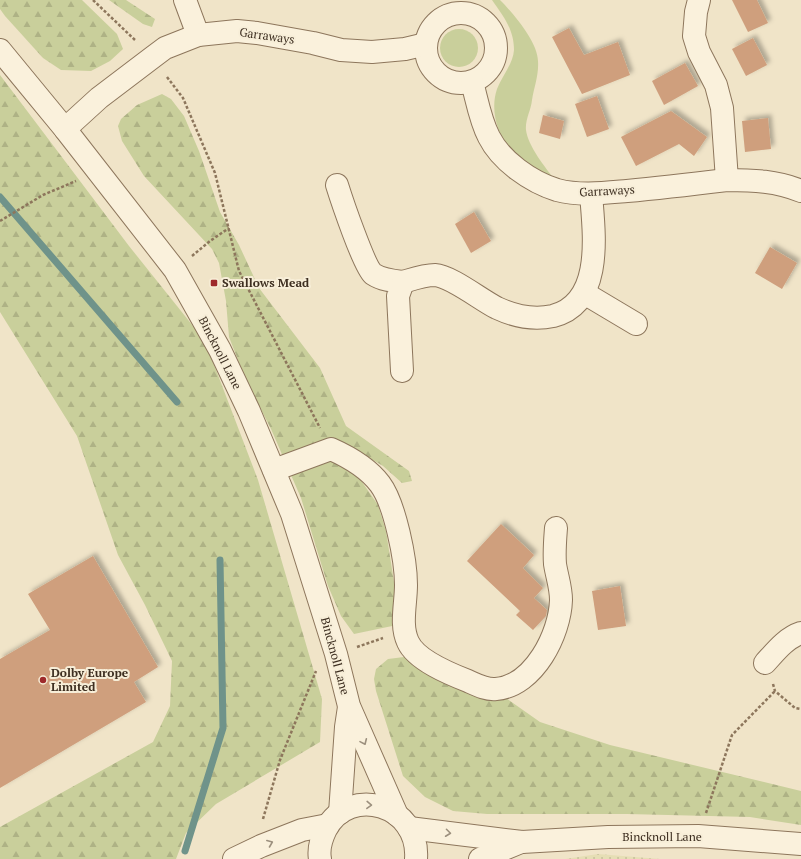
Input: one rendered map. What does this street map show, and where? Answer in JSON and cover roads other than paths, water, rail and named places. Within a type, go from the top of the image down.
[{"type":"street","points":[[185,0],[198,35]]},
{"type":"street","points":[[699,0],[696,12],[694,36],[716,85],[722,108],[727,180]]},
{"type":"street","points":[[470,8],[492,34],[496,46],[495,58],[491,67],[482,76],[472,82],[460,83],[448,81],[435,72],[428,62],[426,44],[429,33],[437,23],[445,17],[470,8]]},
{"type":"street","name":"Garraways","points":[[65,129],[99,98],[165,48],[198,35],[237,31],[314,43],[341,50],[372,52],[405,49],[426,44]]},
{"type":"street","name":"Bincknoll Lane","points":[[0,50],[65,129],[175,270],[220,350],[249,411],[292,514],[336,654],[349,706],[403,822],[522,842],[608,837],[698,836],[801,844]]},
{"type":"street","name":"Garraways","points":[[472,82],[488,137],[500,154],[517,169],[535,180],[557,190],[591,194],[727,180],[770,182],[790,186],[801,191]]},
{"type":"street","points":[[337,185],[365,261],[373,273],[385,280],[403,282],[419,277],[436,275],[455,282],[497,308],[520,316],[544,318],[560,314],[584,293],[591,271],[594,252],[591,194]]},
{"type":"street","points":[[402,370],[398,296],[403,282]]},
{"type":"street","points":[[584,293],[636,324]]},
{"type":"street","points":[[274,470],[331,449],[347,457],[368,472],[380,484],[390,502],[403,552],[405,568],[404,631],[408,642],[413,651],[426,660],[462,679],[485,688],[497,689],[513,684],[529,673],[540,660],[548,647],[559,618],[561,600],[560,584],[555,566],[554,548],[556,528]]},
{"type":"street","points":[[765,663],[784,644],[794,636],[801,633]]},
{"type":"street","name":"Bincknoll Lane","points":[[320,859],[320,845],[322,836],[334,819],[349,706]]},
{"type":"street","points":[[234,859],[261,846],[334,819],[352,807],[372,805],[391,810],[403,822],[414,839],[416,859]]},
{"type":"street","name":"Bincknoll Lane","points":[[480,859],[522,842]]},
{"type":"waterway","points":[[0,197],[177,402]]},
{"type":"waterway","points":[[185,851],[223,728],[220,560]]},
{"type":"place","name":"Swallows Mead","points":[[214,283]]},
{"type":"place","name":"Dolby Europe Limited","points":[[43,680]]}]
